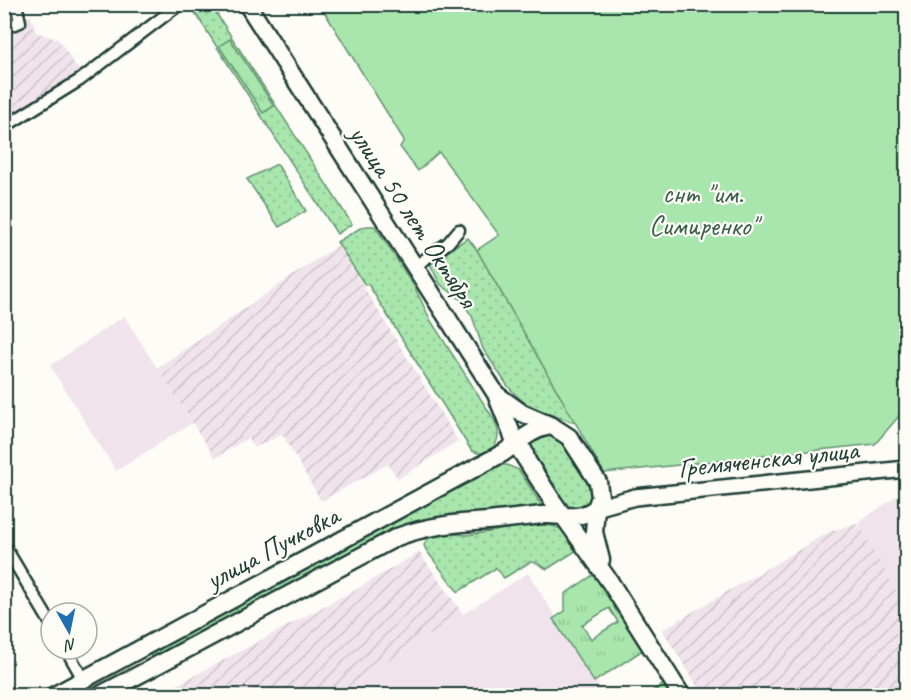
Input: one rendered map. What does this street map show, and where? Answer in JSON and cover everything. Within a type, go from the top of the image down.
[{"type":"main road","name":"улица 50 лет Октября","points":[[247,4],[496,394],[516,444],[562,515]]},
{"type":"main road","points":[[496,394],[522,412],[552,426],[568,437],[598,482],[606,490],[635,497]]},
{"type":"main road","points":[[527,461],[523,444],[531,432],[545,426],[552,426]]},
{"type":"main road","name":"улица Пучковка","points":[[53,696],[503,453],[531,432]]},
{"type":"main road","name":"Гремяченская улица","points":[[635,497],[906,469]]},
{"type":"main road","points":[[598,482],[600,497],[596,508],[594,532],[610,582]]},
{"type":"main road","points":[[596,508],[635,497]]},
{"type":"main road","name":"улица Пучковка","points":[[98,696],[410,532],[453,524],[543,515],[575,517],[596,508]]},
{"type":"main road","points":[[562,515],[610,582],[682,696]]},
{"type":"main road","points":[[137,650],[148,670]]},
{"type":"street","points":[[4,28],[20,22],[16,4]]},
{"type":"street","points":[[4,127],[80,80],[180,4]]},
{"type":"street","points":[[414,267],[448,243],[459,230]]},
{"type":"street","points":[[4,545],[39,604]]},
{"type":"street","points":[[73,661],[83,679]]},
{"type":"shaded area","points":[[31,16],[36,32],[59,40],[81,74],[4,122],[4,27]]},
{"type":"shaded area","points":[[338,245],[458,441],[398,479],[388,464],[321,501],[282,434],[254,448],[248,438],[215,458],[157,368]]},
{"type":"shaded area","points":[[124,316],[192,423],[116,471],[50,366]]},
{"type":"shaded area","points":[[897,496],[906,511],[906,609],[861,534],[859,522]]},
{"type":"shaded area","points":[[857,523],[906,609],[906,695],[703,695],[662,630],[829,532]]},
{"type":"shaded area","points":[[419,552],[463,614],[349,686],[355,695],[158,695],[362,586]]},
{"type":"shaded area","points":[[528,573],[605,695],[355,696],[349,686]]},
{"type":"green space","points":[[190,5],[211,5],[352,224],[337,234]]},
{"type":"green space","name":"снт \"им. Симиренко\"","points":[[320,5],[906,5],[906,408],[875,444],[604,473],[477,250],[499,235],[439,152],[418,171],[400,147],[404,140]]},
{"type":"green space","points":[[230,39],[274,106],[263,113],[219,46]]},
{"type":"green space","points":[[277,164],[306,211],[279,227],[247,179]]},
{"type":"green space","points":[[367,226],[375,226],[414,286],[431,321],[495,421],[498,430],[497,441],[488,451],[480,453],[471,450],[368,284],[365,285],[337,242]]},
{"type":"green space","points":[[468,238],[576,423],[525,403],[515,394],[483,349],[472,316],[460,299],[440,284],[429,262]]},
{"type":"green space","points":[[552,434],[563,439],[591,485],[592,499],[585,507],[573,509],[562,504],[530,450],[535,440]]},
{"type":"green space","points":[[499,465],[507,465],[519,470],[543,510],[436,522],[151,657],[149,651]]},
{"type":"green space","points":[[534,524],[549,525],[563,530],[572,537],[579,549],[547,569],[530,562],[504,578],[496,568],[458,592],[424,545],[429,536],[444,533],[466,535]]},
{"type":"green space","points":[[596,573],[643,650],[594,682],[553,619],[565,611],[565,594]],"holes":[[[609,608],[618,622],[591,639],[582,625]]]},
{"type":"green space","points":[[665,683],[673,696],[645,696]]}]
